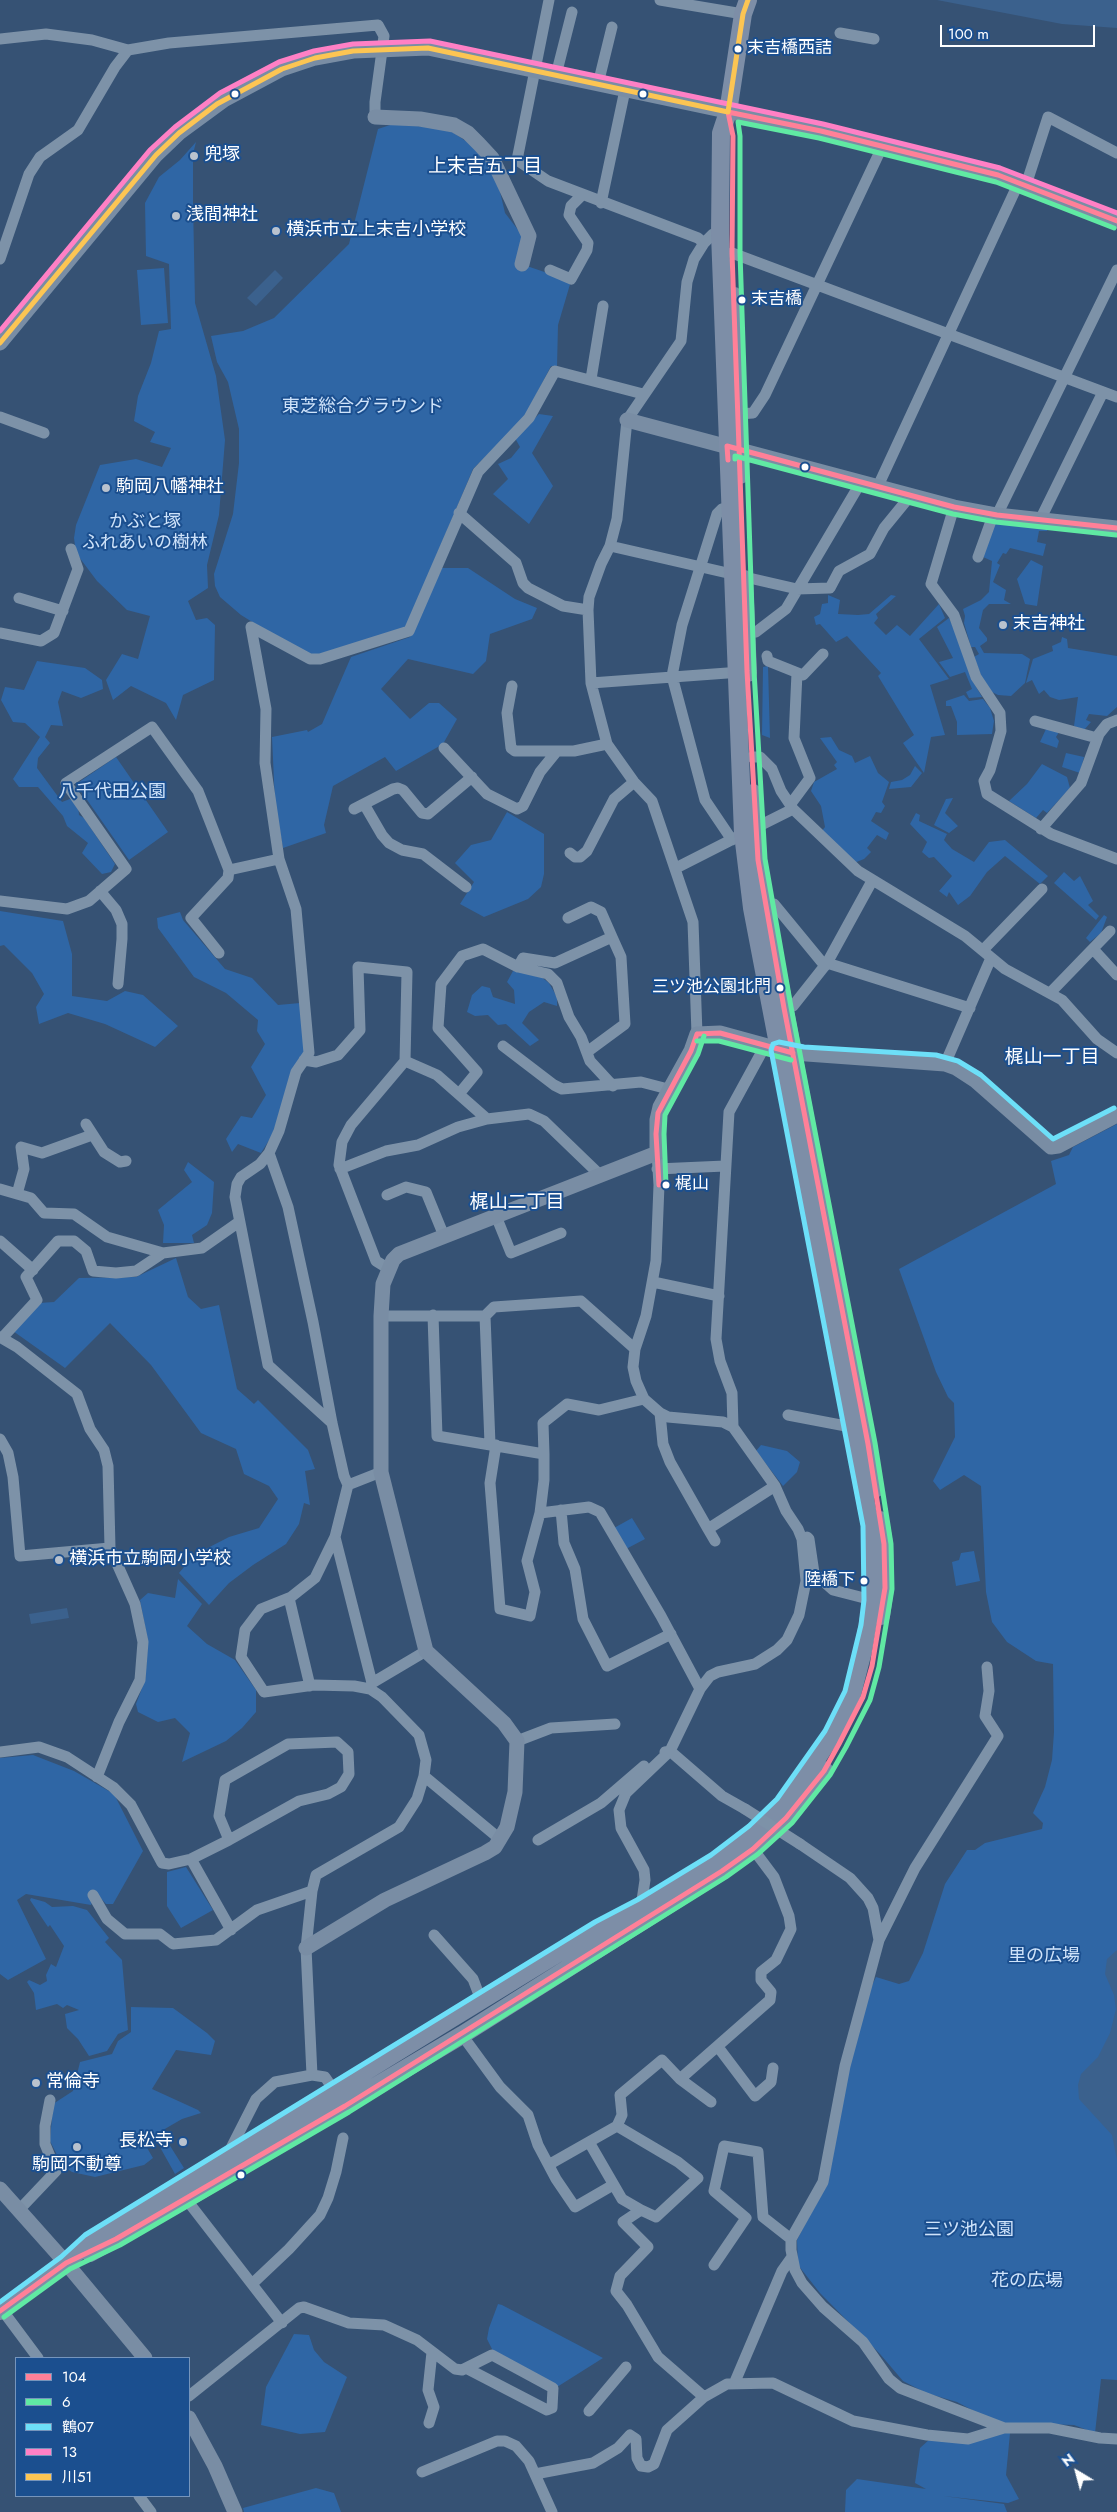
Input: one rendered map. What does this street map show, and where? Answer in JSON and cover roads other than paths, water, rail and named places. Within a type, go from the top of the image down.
[{"type":"main road","points":[[66,2263],[93,2252],[186,2199],[462,2035],[753,1849],[786,1818],[824,1771],[862,1697],[872,1666],[884,1588],[884,1544],[868,1444],[779,1049],[784,1008],[759,907],[744,834],[742,672],[733,448],[720,234],[721,133],[728,112],[745,7]]},
{"type":"main road","points":[[728,112],[733,136],[732,253],[739,414],[733,448],[731,506],[738,576],[747,633],[742,672],[752,758],[744,834]]},
{"type":"main road","points":[[1,2309],[66,2263],[89,2241],[599,1928],[641,1907],[715,1861],[754,1832],[783,1804],[810,1769],[832,1735],[852,1694],[863,1651],[872,1600],[870,1525],[779,1049],[759,907]]},
{"type":"street","points":[[549,0],[517,160],[548,181],[698,238],[704,242]]},
{"type":"street","points":[[660,0],[745,7]]},
{"type":"street","points":[[556,75],[572,12]]},
{"type":"street","points":[[0,39],[46,34],[92,40],[128,50],[169,43],[378,25],[384,36],[375,102],[375,117],[420,118],[454,125],[468,133],[492,158],[529,236],[522,264]]},
{"type":"street","points":[[598,84],[612,27]]},
{"type":"street","points":[[840,33],[874,40]]},
{"type":"street","points":[[0,343],[156,155],[179,133],[224,100],[282,68],[314,58],[383,48],[428,48],[883,146],[967,166],[1022,184],[1117,222]]},
{"type":"street","points":[[0,259],[29,174],[40,157],[78,130],[115,67],[128,50]]},
{"type":"street","points":[[601,202],[626,90]]},
{"type":"street","points":[[878,486],[949,333],[1022,184],[1048,117],[1117,153]]},
{"type":"street","points":[[739,414],[753,413],[765,395],[883,146]]},
{"type":"street","points":[[550,270],[571,279],[587,250],[588,243],[569,215],[571,206],[582,195]]},
{"type":"street","points":[[641,1907],[645,1880],[644,1870],[621,1828],[619,1810],[626,1793],[670,1751],[700,1689],[710,1676],[718,1672],[755,1664],[777,1650],[787,1640],[799,1615],[805,1589],[802,1538],[798,1529],[786,1511],[775,1486],[733,1427],[723,1422],[668,1417],[660,1413],[644,1399],[633,1367],[635,1349],[646,1316],[653,1282],[658,1223],[657,1120],[660,1107],[668,1089],[691,1051],[697,1034],[693,922],[652,801],[634,782],[607,744],[591,683],[588,610],[594,584],[610,546],[617,519],[627,420],[681,341],[687,282],[694,260],[704,242],[713,234],[720,234]]},
{"type":"street","points":[[732,253],[1117,397]]},
{"type":"street","points":[[978,557],[991,521],[997,516],[1117,270]]},
{"type":"street","points":[[591,379],[603,306]]},
{"type":"street","points":[[332,1423],[268,1365],[235,1197],[237,1184],[241,1177],[260,1164],[270,1153],[279,1131],[296,1072],[309,1053],[296,909],[279,859],[265,762],[266,709],[251,626],[310,659],[320,659],[409,631],[478,472],[529,418],[555,371],[643,394]]},
{"type":"street","points":[[1040,520],[1103,392]]},
{"type":"street","points":[[0,417],[44,433]]},
{"type":"street","points":[[627,420],[954,507],[997,516],[1117,528]]},
{"type":"street","points":[[747,633],[766,630],[786,609],[861,482]]},
{"type":"street","points":[[610,546],[700,565],[738,576],[797,589],[830,588],[839,571],[870,554],[884,528],[911,495]]},
{"type":"street","points":[[731,506],[716,514],[682,625],[672,676],[705,800],[744,834]]},
{"type":"street","points":[[954,507],[931,584],[954,615],[976,677],[1000,713],[1001,731],[984,781],[987,794],[1041,829],[1117,859]]},
{"type":"street","points":[[459,513],[516,563],[523,583],[528,588],[563,606],[588,610]]},
{"type":"street","points":[[0,633],[41,641],[54,633],[78,570],[71,549]]},
{"type":"street","points":[[19,598],[63,611]]},
{"type":"street","points":[[767,656],[768,661],[803,675],[823,654]]},
{"type":"street","points":[[591,683],[742,672]]},
{"type":"street","points":[[676,868],[744,834],[792,807],[810,778],[794,738],[797,673]]},
{"type":"street","points":[[512,686],[507,704],[511,748],[515,751],[574,751],[607,744]]},
{"type":"street","points":[[1041,829],[1082,783],[1097,738],[1107,724],[1117,720]]},
{"type":"street","points":[[1034,721],[1097,738]]},
{"type":"street","points":[[0,901],[67,910],[89,901],[126,869],[66,783],[152,727],[198,791],[229,870],[228,878],[191,918],[219,953]]},
{"type":"street","points":[[444,748],[487,794],[517,809],[523,806],[540,772],[557,751]]},
{"type":"street","points":[[752,758],[760,757],[772,769],[792,807],[841,857],[872,880],[965,936],[1005,969],[1062,1000],[1097,1038],[1117,1052]]},
{"type":"street","points":[[466,887],[423,854],[402,850],[389,843],[359,806],[393,788],[398,788],[403,790],[422,813],[428,814],[472,777]]},
{"type":"street","points":[[570,853],[580,858],[588,851],[614,799],[634,782]]},
{"type":"street","points":[[229,870],[279,859]]},
{"type":"street","points":[[784,1008],[793,1006],[826,964],[872,880]]},
{"type":"street","points":[[945,1064],[970,1008],[987,954],[1042,889]]},
{"type":"street","points":[[100,891],[116,910],[122,924],[118,984]]},
{"type":"street","points":[[759,907],[774,904],[783,912],[826,964],[970,1008]]},
{"type":"street","points":[[568,918],[591,907],[601,912],[622,957],[625,1024],[587,1052]]},
{"type":"street","points":[[1050,993],[1110,931]]},
{"type":"street","points":[[518,968],[523,958],[555,963],[612,937]]},
{"type":"street","points":[[458,1094],[476,1072],[438,1028],[441,984],[462,956],[483,949],[518,968],[548,974],[556,983],[569,1017],[590,1061],[613,1086]]},
{"type":"street","points":[[1093,949],[1117,974]]},
{"type":"street","points":[[304,1060],[316,1062],[338,1055],[360,1030],[358,967],[407,972],[405,1061],[351,1125],[342,1142],[339,1165],[376,1261],[388,1269]]},
{"type":"street","points":[[697,1034],[720,1034],[779,1049],[945,1064],[956,1068],[976,1081],[1050,1147],[1058,1146],[1117,1115]]},
{"type":"street","points":[[503,1046],[554,1086],[562,1089],[613,1086],[641,1082],[668,1089]]},
{"type":"street","points":[[733,1427],[732,1393],[717,1346],[729,1112],[779,1049]]},
{"type":"street","points":[[405,1061],[437,1075],[487,1119]]},
{"type":"street","points":[[340,1169],[386,1152],[418,1145],[458,1127],[487,1119],[529,1114],[544,1121],[600,1175]]},
{"type":"street","points":[[86,1124],[104,1152],[120,1162],[126,1161]]},
{"type":"street","points":[[17,1194],[24,1169],[21,1147],[42,1153],[92,1136]]},
{"type":"street","points":[[270,1153],[288,1207],[313,1322],[332,1423],[344,1476],[348,1484],[335,1537],[315,1578],[289,1598],[261,1609],[245,1630],[241,1657],[264,1692],[310,1686],[371,1686],[426,1651]]},
{"type":"street","points":[[306,1948],[385,1900],[485,1854],[501,1840],[514,1800],[518,1751],[517,1741],[504,1723],[426,1651],[381,1472],[380,1316],[383,1284],[388,1269],[399,1254],[657,1153]]},
{"type":"street","points":[[657,1169],[725,1166]]},
{"type":"street","points":[[387,1195],[406,1188],[426,1192],[444,1236]]},
{"type":"street","points":[[0,1189],[31,1198],[44,1213],[74,1214],[107,1237],[163,1253],[202,1248],[239,1222]]},
{"type":"street","points":[[496,1216],[511,1253],[561,1233]]},
{"type":"street","points":[[97,1777],[119,1722],[140,1680],[143,1642],[135,1604],[110,1548],[108,1466],[104,1450],[90,1429],[76,1394],[17,1346],[1,1337],[37,1300],[26,1277],[58,1240],[74,1241],[86,1251],[93,1271],[116,1273],[136,1271],[163,1253]]},
{"type":"street","points":[[0,1241],[32,1270]]},
{"type":"street","points":[[653,1282],[719,1296]]},
{"type":"street","points":[[380,1316],[484,1316],[494,1307],[581,1301],[635,1349]]},
{"type":"street","points":[[433,1315],[437,1436],[544,1454]]},
{"type":"street","points":[[484,1316],[493,1445],[490,1483],[500,1609],[530,1616],[535,1592],[527,1561],[540,1513],[544,1480],[542,1423],[567,1404],[599,1410],[644,1399]]},
{"type":"street","points":[[660,1413],[662,1444],[670,1462],[715,1541]]},
{"type":"street","points":[[788,1415],[851,1427]]},
{"type":"street","points":[[0,1439],[8,1453],[13,1477],[20,1556],[110,1548]]},
{"type":"street","points":[[348,1484],[381,1472]]},
{"type":"street","points":[[708,1529],[775,1486]]},
{"type":"street","points":[[540,1513],[589,1507],[600,1512],[671,1634],[700,1689]]},
{"type":"street","points":[[561,1510],[564,1543],[574,1570],[583,1619],[607,1666],[671,1634]]},
{"type":"street","points":[[798,1529],[809,1538],[814,1573],[833,1590],[872,1600]]},
{"type":"street","points":[[312,2075],[306,1948],[312,1891],[316,1875],[400,1827],[417,1799],[424,1776],[426,1760],[419,1735],[371,1686],[335,1537]]},
{"type":"street","points":[[289,1598],[310,1686]]},
{"type":"street","points":[[988,1667],[989,1691],[984,1716],[998,1736],[915,1868],[879,1940],[846,2066],[824,2182],[791,2239],[792,2257],[802,2283],[823,2307],[863,2342],[894,2384],[1004,2428]]},
{"type":"street","points":[[517,1741],[551,1728],[615,1724]]},
{"type":"street","points":[[0,1752],[39,1747],[66,1757],[113,1787],[131,1805],[162,1863],[169,1864],[191,1859],[229,1840],[299,1801],[328,1794],[341,1787],[349,1774],[348,1752],[337,1742],[288,1744],[225,1780],[219,1816],[229,1840]]},
{"type":"street","points":[[538,1840],[601,1803],[661,1752],[670,1751],[722,1796],[800,1844],[850,1878],[868,1898],[873,1908],[879,1940]]},
{"type":"street","points":[[424,1776],[501,1840]]},
{"type":"street","points":[[680,2080],[770,2000],[771,1992],[761,1980],[761,1972],[776,1960],[791,1929],[789,1916],[774,1877],[753,1849]]},
{"type":"street","points":[[191,1859],[231,1930]]},
{"type":"street","points":[[93,1895],[108,1919],[125,1934],[160,1934],[173,1944],[216,1940],[257,1910],[312,1891]]},
{"type":"street","points":[[434,1935],[473,1979],[481,2000]]},
{"type":"street","points":[[462,2035],[500,2087],[528,2115],[538,2145],[550,2164],[556,2179],[575,2207],[613,2185]]},
{"type":"street","points":[[718,2047],[755,2096],[771,2082],[773,2068]]},
{"type":"street","points":[[550,2164],[617,2126],[622,2115],[620,2095],[662,2060],[680,2080],[711,2102]]},
{"type":"street","points":[[227,2156],[256,2099],[275,2082],[312,2075],[324,2076],[344,2106]]},
{"type":"street","points":[[19,2210],[56,2171],[45,2144],[45,2126],[50,2100]]},
{"type":"street","points":[[589,2142],[622,2199],[656,2217],[698,2178],[678,2162],[617,2126]]},
{"type":"street","points":[[252,2284],[289,2249],[320,2215],[328,2198],[336,2172],[343,2138]]},
{"type":"street","points":[[714,2265],[746,2218],[714,2191],[724,2146],[758,2152],[763,2217],[791,2239]]},
{"type":"street","points":[[0,2188],[66,2263],[143,2357]]},
{"type":"street","points":[[186,2199],[282,2323]]},
{"type":"street","points":[[641,2210],[623,2222],[648,2247],[620,2276],[616,2292],[627,2305],[658,2357],[704,2397]]},
{"type":"street","points":[[734,2384],[782,2271],[792,2257]]},
{"type":"street","points":[[190,2395],[304,2307],[349,2322],[384,2325],[417,2340],[454,2369],[466,2368],[492,2355],[553,2388],[552,2408],[547,2410],[466,2368]]},
{"type":"street","points":[[1,2309],[37,2357]]},
{"type":"street","points":[[429,2423],[434,2407],[428,2390],[432,2352]]},
{"type":"street","points":[[589,2411],[626,2367]]},
{"type":"street","points":[[535,2474],[592,2462],[618,2448],[630,2435],[636,2439],[636,2458],[641,2466],[648,2467],[654,2464],[668,2430],[704,2397],[727,2384],[773,2383],[853,2420],[927,2435],[968,2439],[1004,2428],[1050,2428],[1100,2438],[1117,2439]]},
{"type":"street","points":[[190,2420],[215,2466],[235,2512]]},
{"type":"street","points":[[422,2472],[497,2441],[505,2441],[516,2446],[535,2474],[552,2512]]},
{"type":"street","points":[[140,2497],[151,2512]]},
{"type":"place","name":"末吉橋西詰","points":[[738,49]]},
{"type":"place","name":"兜塚","points":[[194,156]]},
{"type":"place","name":"浅間神社","points":[[176,216]]},
{"type":"place","name":"横浜市立上末吉小学校","points":[[276,231]]},
{"type":"place","name":"末吉橋","points":[[742,300]]},
{"type":"place","name":"駒岡八幡神社","points":[[106,488]]},
{"type":"place","name":"末吉神社","points":[[1003,625]]},
{"type":"place","name":"三ツ池公園北門","points":[[780,988]]},
{"type":"place","name":"梶山","points":[[666,1185]]},
{"type":"place","name":"横浜市立駒岡小学校","points":[[59,1560]]},
{"type":"place","name":"陸橋下","points":[[864,1581]]},
{"type":"place","name":"常倫寺","points":[[36,2083]]},
{"type":"place","name":"長松寺","points":[[183,2142]]},
{"type":"place","name":"駒岡不動尊","points":[[77,2147]]},
{"type":"district","name":"上末吉五丁目","points":[[485,167]]},
{"type":"district","name":"梶山一丁目","points":[[1052,1058]]},
{"type":"district","name":"梶山二丁目","points":[[517,1203]]},
{"type":"park label","name":"東芝総合グラウンド","points":[[363,408]]},
{"type":"park label","name":"かぶと塚 ふれあいの樹林","points":[[145,533]]},
{"type":"park label","name":"八千代田公園","points":[[112,793]]},
{"type":"park label","name":"里の広場","points":[[1044,1957]]},
{"type":"park label","name":"三ツ池公園","points":[[969,2231]]},
{"type":"park label","name":"花の広場","points":[[1027,2282]]}]
